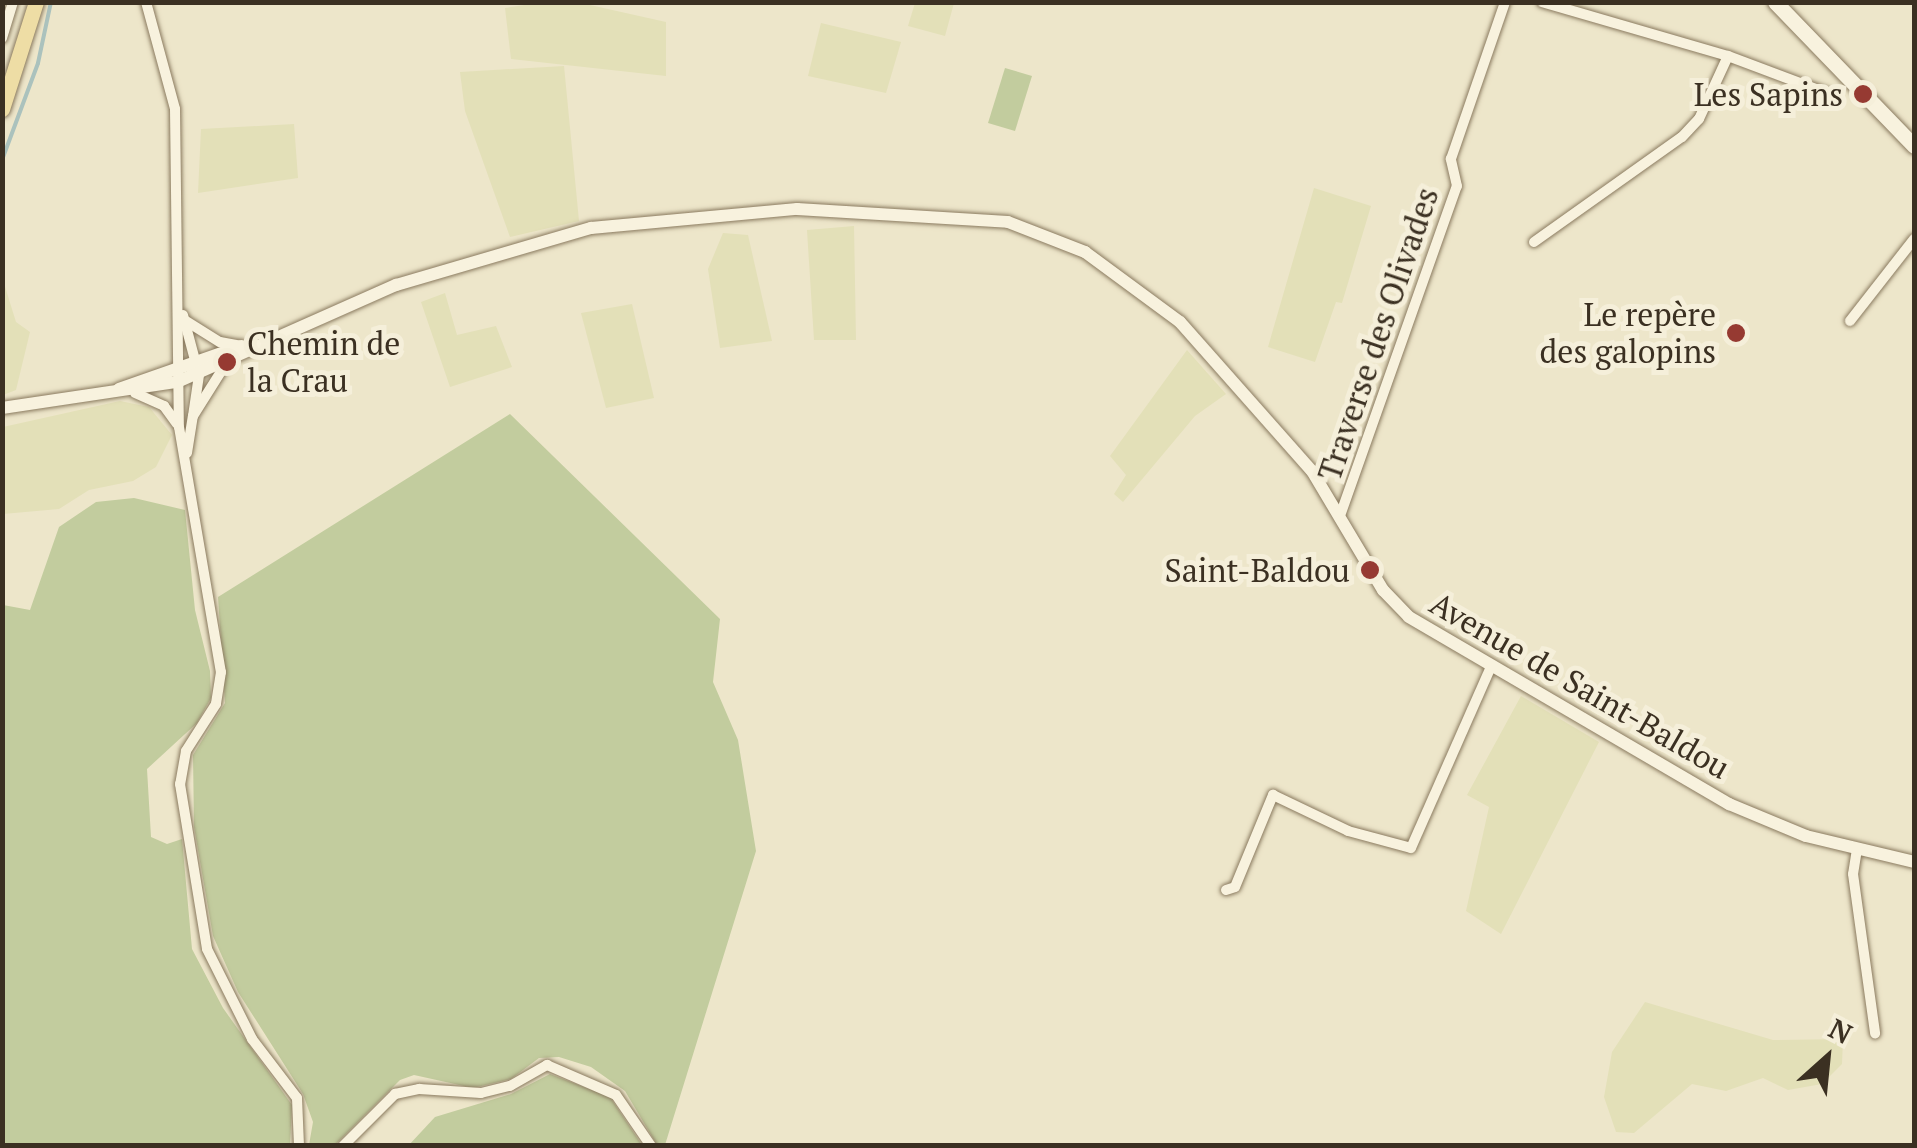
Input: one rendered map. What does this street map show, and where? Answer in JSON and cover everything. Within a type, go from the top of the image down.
[{"type":"main road","points":[[2,109],[36,2]]},
{"type":"main road","points":[[1775,2],[1914,146]]},
{"type":"street","points":[[2,38],[13,2]]},
{"type":"street","points":[[146,2],[175,109],[183,315],[177,376],[178,427],[221,672],[216,704],[186,751],[180,775],[202,933],[252,1039],[297,1098],[299,1146]]},
{"type":"street","name":"Traverse des Olivades","points":[[1341,513],[1457,186],[1451,159],[1505,2]]},
{"type":"street","points":[[1542,2],[1728,56],[1830,94]]},
{"type":"street","points":[[1534,242],[1682,137],[1698,119],[1728,56]]},
{"type":"street","name":"Avenue de Saint-Baldou","points":[[2,408],[134,392],[227,362],[264,342],[459,263],[614,224],[811,209],[987,218],[1072,246],[1153,298],[1274,426],[1341,513],[1394,603],[1491,667],[1729,804],[1857,849],[1914,862]]},
{"type":"street","points":[[1850,321],[1914,240]]},
{"type":"street","points":[[183,315],[220,342],[243,346]]},
{"type":"street","points":[[183,315],[198,369],[186,459]]},
{"type":"street","name":"Avenue de Saint-Baldou","points":[[198,369],[243,346],[264,342]]},
{"type":"street","points":[[194,416],[227,362]]},
{"type":"street","name":"Avenue de Saint-Baldou","points":[[104,394],[177,376]]},
{"type":"street","points":[[134,392],[164,406],[178,427]]},
{"type":"street","points":[[1226,890],[1235,888],[1272,795],[1348,830],[1410,848],[1491,667]]},
{"type":"street","points":[[1857,849],[1853,874],[1875,1033]]},
{"type":"street","points":[[343,1146],[395,1094],[419,1088],[481,1093],[548,1065],[616,1095],[651,1146]]},
{"type":"shaded area","points":[[581,3],[666,22],[666,76],[511,59],[505,8]]},
{"type":"shaded area","points":[[915,3],[954,3],[945,36],[908,26]]},
{"type":"shaded area","points":[[821,23],[901,42],[886,93],[808,76]]},
{"type":"shaded area","points":[[564,66],[579,221],[510,237],[465,111],[460,72]]},
{"type":"shaded area","points":[[294,124],[298,178],[198,193],[201,129]]},
{"type":"shaded area","points":[[1314,188],[1371,206],[1342,303],[1336,302],[1315,362],[1268,347]]},
{"type":"shaded area","points":[[854,226],[856,340],[814,340],[807,230]]},
{"type":"shaded area","points":[[723,233],[748,235],[772,341],[720,348],[708,269]]},
{"type":"shaded area","points":[[3,280],[16,322],[30,332],[16,390],[3,395]]},
{"type":"shaded area","points":[[445,293],[457,335],[496,326],[512,367],[450,387],[421,302]]},
{"type":"shaded area","points":[[632,304],[654,398],[606,408],[581,313]]},
{"type":"shaded area","points":[[1187,350],[1226,394],[1195,416],[1123,502],[1114,494],[1126,475],[1110,456]]},
{"type":"shaded area","points":[[120,401],[149,407],[172,435],[156,467],[133,481],[89,490],[59,509],[3,514],[3,427]]},
{"type":"shaded area","points":[[1521,696],[1599,742],[1501,934],[1466,911],[1489,807],[1467,795]]},
{"type":"shaded area","points":[[1645,1002],[1773,1040],[1843,1039],[1842,1064],[1822,1084],[1788,1090],[1763,1078],[1726,1091],[1692,1084],[1634,1133],[1616,1132],[1604,1097],[1612,1052]]},
{"type":"green space","points":[[1005,68],[1032,76],[1015,131],[988,123]]},
{"type":"green space","points":[[510,414],[720,619],[713,682],[738,740],[756,851],[665,1145],[657,1145],[625,1091],[591,1067],[559,1057],[539,1058],[511,1079],[473,1088],[414,1075],[400,1080],[335,1145],[309,1145],[313,1122],[303,1094],[238,992],[213,936],[194,827],[193,755],[225,703],[218,597]]},
{"type":"green space","points":[[134,498],[185,510],[195,610],[210,671],[211,698],[197,723],[147,769],[151,837],[167,844],[182,839],[192,949],[223,1008],[292,1105],[290,1145],[3,1145],[3,605],[30,610],[59,527],[96,502]]},
{"type":"green space","points":[[550,1074],[610,1097],[642,1145],[408,1146],[435,1117],[511,1094]]},
{"type":"waterway","points":[[2,160],[38,63],[51,2]]},
{"type":"place","name":"Les Sapins","points":[[1863,94]]},
{"type":"place","name":"Le repère des galopins","points":[[1736,333]]},
{"type":"place","name":"Chemin de la Crau","points":[[227,362]]},
{"type":"place","name":"Saint-Baldou","points":[[1370,570]]}]
